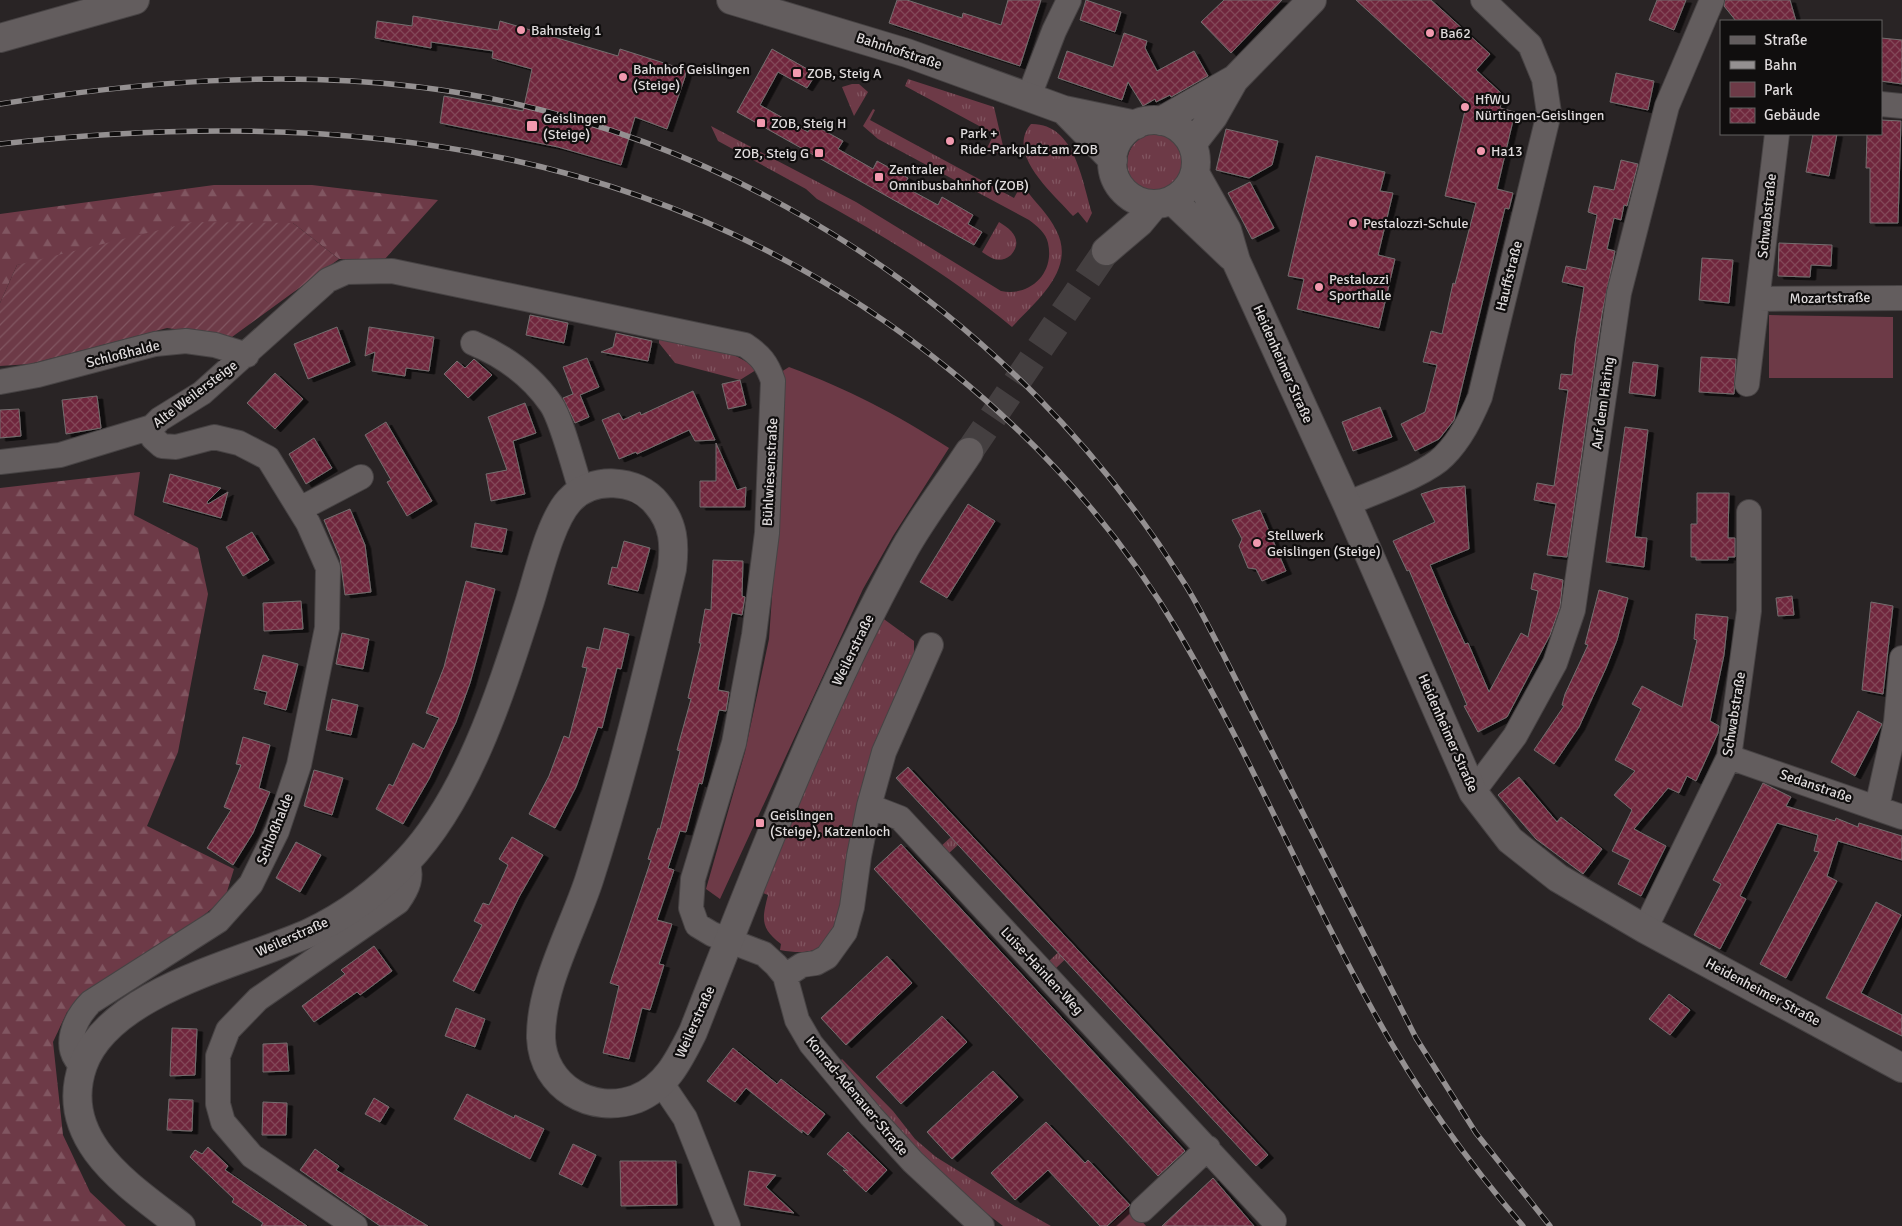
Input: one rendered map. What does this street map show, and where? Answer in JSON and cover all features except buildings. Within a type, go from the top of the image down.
[{"type":"street","points":[[0,38],[135,0]]},
{"type":"street","name":"Bahnhofstraße","points":[[731,0],[907,53],[1064,110],[1149,123]]},
{"type":"street","points":[[1029,96],[1054,31],[1069,0]]},
{"type":"street","points":[[1192,144],[1213,117],[1234,80],[1312,0]]},
{"type":"street","name":"Hauffstraße","points":[[1347,504],[1429,467],[1444,457],[1471,420],[1480,397],[1549,113],[1544,79],[1530,45],[1483,0]]},
{"type":"street","name":"Auf dem Häring","points":[[1473,792],[1520,728],[1555,663],[1573,610],[1619,293],[1667,106],[1712,0]]},
{"type":"street","points":[[1149,123],[1180,129],[1192,144],[1196,158],[1195,173],[1190,184],[1182,194],[1163,202],[1107,250],[1119,213],[1122,189],[1114,170],[1113,160],[1120,139],[1149,123],[1234,80]]},
{"type":"street","points":[[1882,104],[1902,106]]},
{"type":"street","name":"Bahnhofstraße","points":[[1064,110],[1113,160]]},
{"type":"street","name":"Schwabstraße","points":[[1747,384],[1777,135]]},
{"type":"street","name":"Heidenheimer Straße","points":[[1195,173],[1227,230],[1236,261],[1347,504],[1473,792],[1510,840],[1558,878],[1645,929],[1902,1068]]},
{"type":"street","points":[[1122,189],[1137,200],[1163,202]]},
{"type":"street","name":"Heidenheimer Straße","points":[[1163,202],[1236,261]]},
{"type":"street","name":"Alte Weilersteige","points":[[0,462],[60,455],[152,427],[202,393],[247,355],[328,280],[346,272],[392,271]]},
{"type":"street","name":"Bühlwiesenstraße","points":[[392,271],[745,345],[760,355],[768,367],[773,381],[774,398],[768,523],[754,635],[734,743],[693,879],[691,908],[697,925],[729,940]]},
{"type":"street","name":"Mozartstraße","points":[[1758,299],[1902,298]]},
{"type":"street","name":"Schloßhalde","points":[[0,382],[38,375],[155,344],[186,341],[215,345],[247,355]]},
{"type":"street","points":[[473,343],[511,363],[528,376],[552,404],[581,490]]},
{"type":"street","name":"Schloßhalde","points":[[83,1066],[73,1053],[71,1040],[75,1024],[82,1011],[91,1002],[218,920],[251,884],[277,831],[299,765],[327,628],[328,568],[300,509],[268,458],[239,443],[214,437],[176,447],[162,446],[153,438],[152,427]]},
{"type":"street","name":"Weilerstraße","points":[[181,1226],[105,1163],[84,1131],[77,1094],[83,1066],[97,1038],[122,1015],[158,993],[310,932],[347,912],[380,886],[407,861],[428,836],[452,799],[481,738],[504,682],[544,556],[560,516],[568,502],[581,490],[598,484],[619,484],[638,490],[654,499],[666,515],[673,532],[674,548],[672,569],[640,707],[589,880],[547,993],[542,1017],[541,1040],[545,1059],[557,1078],[571,1092],[585,1100],[605,1105],[625,1103],[644,1096],[662,1084],[679,1061],[693,1032],[780,815],[843,668],[905,548],[969,452]]},
{"type":"street","points":[[300,509],[361,477]]},
{"type":"street","name":"Schwabstraße","points":[[1645,929],[1729,757],[1749,611],[1749,512]]},
{"type":"street","points":[[785,976],[802,965],[816,963],[827,957],[845,932],[852,907],[859,856],[869,806],[884,752],[931,644]]},
{"type":"street","points":[[1877,807],[1896,722],[1902,658]]},
{"type":"street","name":"Sedanstraße","points":[[1729,757],[1902,817]]},
{"type":"street","name":"Luise-Hainlen-Weg","points":[[869,806],[900,818],[1274,1221]]},
{"type":"street","points":[[355,1226],[252,1156],[223,1122],[217,1089],[218,1056],[228,1030],[258,1000],[398,902],[406,891],[410,879],[407,861]]},
{"type":"street","name":"Konrad-Adenauer-Straße","points":[[729,940],[764,954],[785,976],[797,1020],[811,1044],[913,1162],[982,1226]]},
{"type":"street","points":[[662,1084],[685,1118],[728,1226]]},
{"type":"street","points":[[1142,1210],[1208,1148]]},
{"type":"green space","points":[[908,79],[994,107],[1003,146],[999,154],[987,148],[994,134],[905,86]]},
{"type":"green space","points":[[859,84],[868,92],[854,116],[842,87]]},
{"type":"green space","points":[[873,109],[875,110],[870,120],[1014,198],[1020,187],[1026,190],[1050,219],[1061,244],[1061,258],[1058,271],[1042,295],[1012,327],[966,291],[918,258],[817,199],[806,189],[718,141],[711,126],[856,202],[1001,291],[1021,290],[1030,287],[1038,281],[1048,264],[1049,254],[1047,239],[1041,230],[1029,220],[878,139],[863,126]]},
{"type":"green space","points":[[1031,124],[1046,126],[1058,133],[1067,143],[1080,171],[1092,213],[1087,223],[1078,212],[1073,216],[1035,173],[1024,148],[1025,136]]},
{"type":"green space","points":[[1150,134],[1162,134],[1177,142],[1185,157],[1185,169],[1177,184],[1162,192],[1150,192],[1135,184],[1127,169],[1127,157],[1135,142]]},
{"type":"green space","points":[[214,185],[312,185],[438,200],[384,260],[339,259],[293,223],[17,265],[0,303],[0,214]]},
{"type":"green space","points":[[192,222],[293,223],[339,259],[232,337],[167,328],[30,364],[0,366],[0,303],[17,265]]},
{"type":"green space","points":[[999,222],[1012,232],[1016,241],[1015,250],[1011,255],[1000,260],[982,252]]},
{"type":"green space","points":[[1769,315],[1893,317],[1893,378],[1769,378]]},
{"type":"green space","points":[[659,338],[725,352],[748,363],[756,370],[740,380],[675,363],[659,343]]},
{"type":"green space","points":[[789,367],[832,384],[871,403],[949,448],[893,536],[863,589],[720,899],[706,889],[745,752],[769,639],[776,539],[781,372]]},
{"type":"green space","points":[[140,472],[134,515],[198,548],[208,594],[178,752],[147,826],[234,869],[225,898],[168,944],[106,983],[67,1012],[53,1042],[63,1135],[90,1192],[126,1226],[0,1226],[0,488]]},
{"type":"green space","points":[[881,617],[914,641],[914,654],[843,906],[833,930],[822,945],[806,952],[780,950],[781,944],[769,933],[764,922],[768,895],[763,893],[764,887],[790,821]]},
{"type":"green space","points":[[963,826],[970,834],[948,854],[940,847]]},
{"type":"green space","points":[[1070,941],[1077,948],[1055,969],[1048,962]]},
{"type":"green space","points":[[842,1059],[893,1111],[915,1139],[936,1157],[1051,1226],[1003,1226],[946,1182],[838,1063]]},
{"type":"green space","points":[[1130,1207],[1146,1226],[1109,1226]]},
{"type":"tunnel","points":[[969,452],[1106,251]]},
{"type":"railway","points":[[0,104],[157,84],[209,81],[314,79],[419,87],[534,108],[646,143],[753,189],[854,248],[949,317],[1036,395],[1113,483],[1181,578],[1223,654],[1416,1038],[1476,1133],[1550,1226]]},
{"type":"railway","points":[[0,144],[129,133],[256,131],[380,139],[501,158],[619,189],[734,234],[844,294],[951,371],[984,399],[1047,459],[1105,525],[1131,560],[1156,596],[1205,679],[1346,961],[1404,1065],[1460,1148],[1523,1226]]},
{"type":"place","name":"Bahnsteig 1","points":[[521,30]]},
{"type":"place","name":"Ba62","points":[[1430,33]]},
{"type":"place","name":"ZOB, Steig A","points":[[797,73]]},
{"type":"place","name":"Bahnhof Geislingen (Steige)","points":[[623,77]]},
{"type":"place","name":"HfWU Nürtingen-Geislingen","points":[[1465,107]]},
{"type":"place","name":"ZOB, Steig H","points":[[761,123]]},
{"type":"place","name":"Geislingen (Steige)","points":[[532,126]]},
{"type":"place","name":"Park + Ride-Parkplatz am ZOB","points":[[950,141]]},
{"type":"place","name":"Ha13","points":[[1481,151]]},
{"type":"place","name":"ZOB, Steig G","points":[[819,153]]},
{"type":"place","name":"Zentraler Omnibusbahnhof (ZOB)","points":[[879,177]]},
{"type":"place","name":"Pestalozzi-Schule","points":[[1353,223]]},
{"type":"place","name":"Pestalozzi Sporthalle","points":[[1319,287]]},
{"type":"place","name":"Stellwerk Geislingen (Steige)","points":[[1257,543]]},
{"type":"place","name":"Geislingen (Steige), Katzenloch","points":[[760,823]]}]
